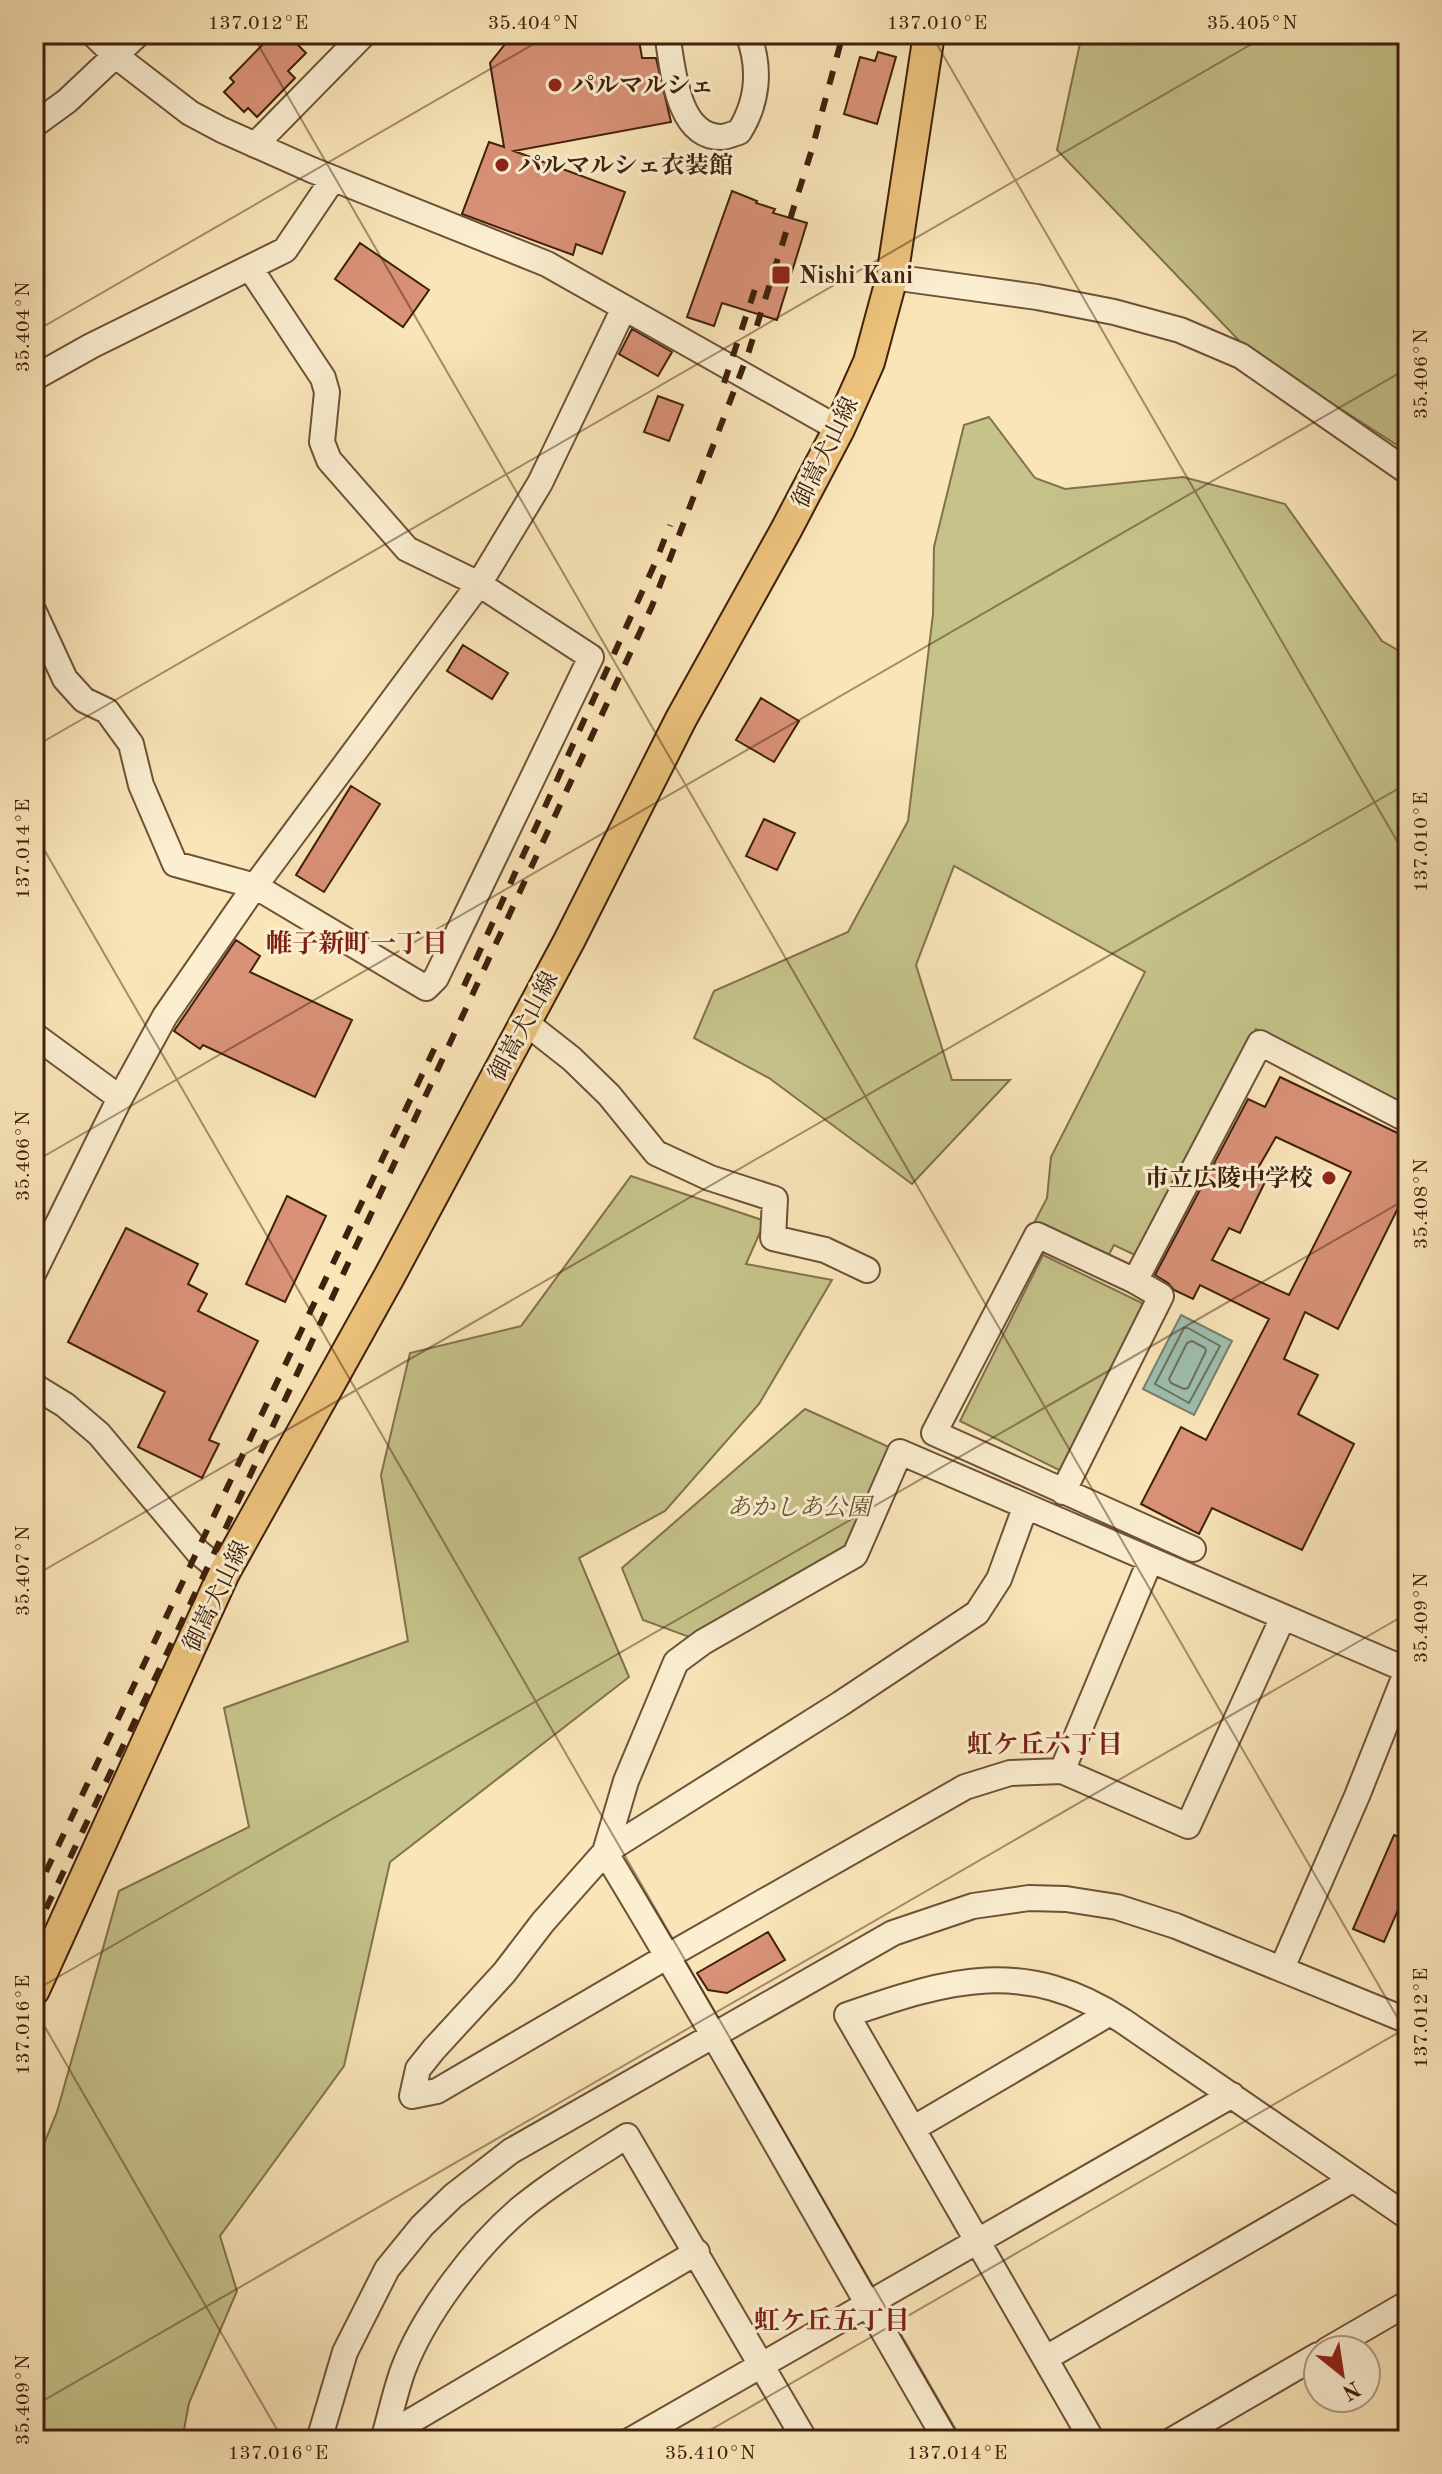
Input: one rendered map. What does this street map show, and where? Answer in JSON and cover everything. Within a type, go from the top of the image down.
[{"type":"main road","name":"御嵩犬山線","points":[[34,1990],[224,1573],[389,1277],[569,941],[681,719],[839,429],[869,362],[892,277],[929,34]]},
{"type":"street","points":[[93,34],[116,56],[190,113],[333,179],[547,264],[839,429]]},
{"type":"street","points":[[34,125],[67,101],[138,34]]},
{"type":"street","points":[[255,145],[364,34]]},
{"type":"street","points":[[667,34],[679,100],[688,118],[700,132],[721,137],[739,132],[748,117],[756,91],[755,51],[748,34]]},
{"type":"street","points":[[34,378],[91,346],[285,250],[333,179]]},
{"type":"street","points":[[34,612],[65,679],[84,700],[107,711],[131,744],[141,785],[175,864],[255,886],[426,988],[436,978],[591,657],[479,584],[407,549],[329,460],[322,442],[327,392],[323,378],[250,268]]},
{"type":"street","points":[[892,277],[1037,297],[1114,312],[1180,330],[1241,356],[1408,472]]},
{"type":"street","points":[[34,1272],[120,1098],[165,1016],[255,886],[479,584],[540,483],[624,308]]},
{"type":"street","points":[[525,1022],[572,1059],[609,1095],[656,1153],[710,1178],[775,1199],[773,1238],[825,1250],[867,1270]]},
{"type":"street","points":[[34,1035],[120,1098]]},
{"type":"street","points":[[1135,1281],[1260,1043],[1408,1120]]},
{"type":"street","points":[[1063,1492],[1161,1296],[1037,1235],[981,1333],[934,1433],[1063,1492],[1193,1549]]},
{"type":"street","points":[[34,1386],[65,1405],[99,1434],[182,1535],[224,1573]]},
{"type":"street","points":[[946,2440],[605,1852],[626,1781],[676,1662],[703,1642],[855,1555],[900,1452],[1408,1669],[1282,1968]]},
{"type":"street","points":[[1025,1508],[999,1579],[977,1613],[840,1704],[605,1852],[543,1922],[504,1973],[418,2069],[412,2096],[437,2091],[965,1787],[1010,1773],[1062,1771],[1188,1826],[1283,1617]]},
{"type":"street","points":[[1062,1771],[1150,1561]]},
{"type":"street","points":[[319,2440],[345,2352],[387,2269],[422,2226],[453,2196],[511,2151],[893,1933],[973,1906],[1029,1898],[1066,1899],[1117,1907],[1176,1926],[1408,2021]]},
{"type":"street","points":[[1092,2440],[847,2015],[944,1985],[997,1979],[1042,1985],[1076,1995],[1110,2013],[1408,2217]]},
{"type":"street","points":[[914,2128],[1110,2013]]},
{"type":"street","points":[[631,2440],[1232,2095]]},
{"type":"street","points":[[384,2439],[404,2369],[431,2315],[462,2270],[519,2210],[627,2136],[805,2440]]},
{"type":"street","points":[[1046,2358],[1352,2180]]},
{"type":"street","points":[[384,2439],[697,2252]]},
{"type":"street","points":[[1355,2334],[1408,2303]]},
{"type":"street","points":[[1172,2440],[1302,2364]]},
{"type":"green space","points":[[1082,34],[1408,34],[1408,452],[1248,350],[1057,150]]},
{"type":"green space","points":[[989,417],[1035,478],[1065,489],[1183,477],[1285,504],[1382,641],[1408,656],[1408,1107],[1256,1029],[1137,1256],[1114,1245],[1107,1258],[1034,1223],[1047,1198],[1051,1157],[1145,972],[954,866],[916,965],[952,1080],[1010,1080],[912,1184],[769,1078],[694,1038],[714,991],[848,932],[908,821],[933,614],[934,547],[964,425]]},
{"type":"green space","points":[[631,1176],[765,1221],[746,1264],[832,1280],[759,1404],[665,1511],[579,1558],[629,1677],[390,1862],[344,2066],[220,2236],[237,2291],[189,2403],[182,2440],[34,2440],[34,2168],[57,2112],[119,1891],[249,1827],[224,1708],[408,1641],[381,1475],[410,1353],[521,1326]]},
{"type":"green space","points":[[1043,1255],[1144,1304],[1061,1471],[960,1421]]},
{"type":"green space","name":"あかしあ公園","points":[[805,1409],[900,1452],[855,1555],[703,1642],[643,1620],[622,1568]]},
{"type":"water","points":[[1181,1315],[1232,1341],[1194,1415],[1143,1389]]},
{"type":"building","points":[[273,34],[287,34],[306,53],[288,71],[295,78],[257,117],[248,108],[244,112],[224,92],[234,82],[230,78]]},
{"type":"building","points":[[513,34],[638,34],[642,58],[656,58],[671,122],[514,151],[625,192],[602,254],[576,244],[573,255],[462,214],[489,142],[504,147],[490,63]]},
{"type":"building","points":[[878,52],[896,57],[877,124],[844,114],[860,57],[875,61]]},
{"type":"building","points":[[732,191],[775,209],[773,213],[807,223],[777,320],[722,303],[714,326],[687,317]]},
{"type":"building","points":[[360,243],[429,290],[403,327],[335,279]]},
{"type":"building","points":[[632,329],[672,352],[658,376],[619,354]]},
{"type":"building","points":[[658,396],[683,405],[669,441],[644,432]]},
{"type":"building","points":[[463,645],[508,673],[492,699],[447,671]]},
{"type":"building","points":[[761,698],[799,721],[774,762],[736,740]]},
{"type":"building","points":[[351,786],[380,804],[324,892],[296,875]]},
{"type":"building","points":[[764,819],[795,833],[777,870],[746,856]]},
{"type":"building","points":[[236,940],[260,956],[250,972],[352,1020],[315,1097],[203,1045],[200,1049],[174,1031]]},
{"type":"building","points":[[1280,1077],[1408,1138],[1408,1201],[1403,1198],[1338,1329],[1305,1312],[1284,1359],[1318,1375],[1298,1414],[1354,1444],[1302,1550],[1212,1508],[1199,1534],[1141,1504],[1181,1427],[1206,1440],[1269,1319],[1200,1285],[1193,1299],[1174,1290],[1155,1275],[1248,1099],[1265,1107]],"holes":[[[1276,1137],[1351,1172],[1289,1295],[1212,1260],[1229,1228],[1240,1233],[1265,1182],[1254,1175]]]},
{"type":"building","points":[[287,1196],[326,1216],[285,1302],[246,1284]]},
{"type":"building","points":[[126,1228],[198,1264],[188,1284],[207,1294],[198,1311],[258,1341],[209,1440],[219,1444],[202,1478],[138,1447],[165,1392],[68,1342]]},
{"type":"building","points":[[1394,1835],[1408,1841],[1408,1887],[1384,1942],[1353,1929]]},
{"type":"building","points":[[768,1932],[785,1960],[727,1993],[708,1990],[697,1973]]},
{"type":"railway","points":[[34,1934],[210,1562],[652,606],[748,354],[812,149],[843,34]]},
{"type":"railway","points":[[724,383],[755,289]]},
{"type":"railway","points":[[464,986],[670,525]]},
{"type":"railway","points":[[34,1897],[437,1043]]},
{"type":"place","name":"パルマルシェ","points":[[555,85]]},
{"type":"place","name":"パルマルシェ衣装館","points":[[502,165]]},
{"type":"place","name":"Nishi Kani","points":[[781,275]]},
{"type":"place","name":"市立広陵中学校","points":[[1329,1178]]},
{"type":"district","name":"帷子新町一丁目","points":[[357,943]]},
{"type":"district","name":"虹ケ丘六丁目","points":[[1045,1744]]},
{"type":"district","name":"虹ケ丘五丁目","points":[[832,2320]]}]
